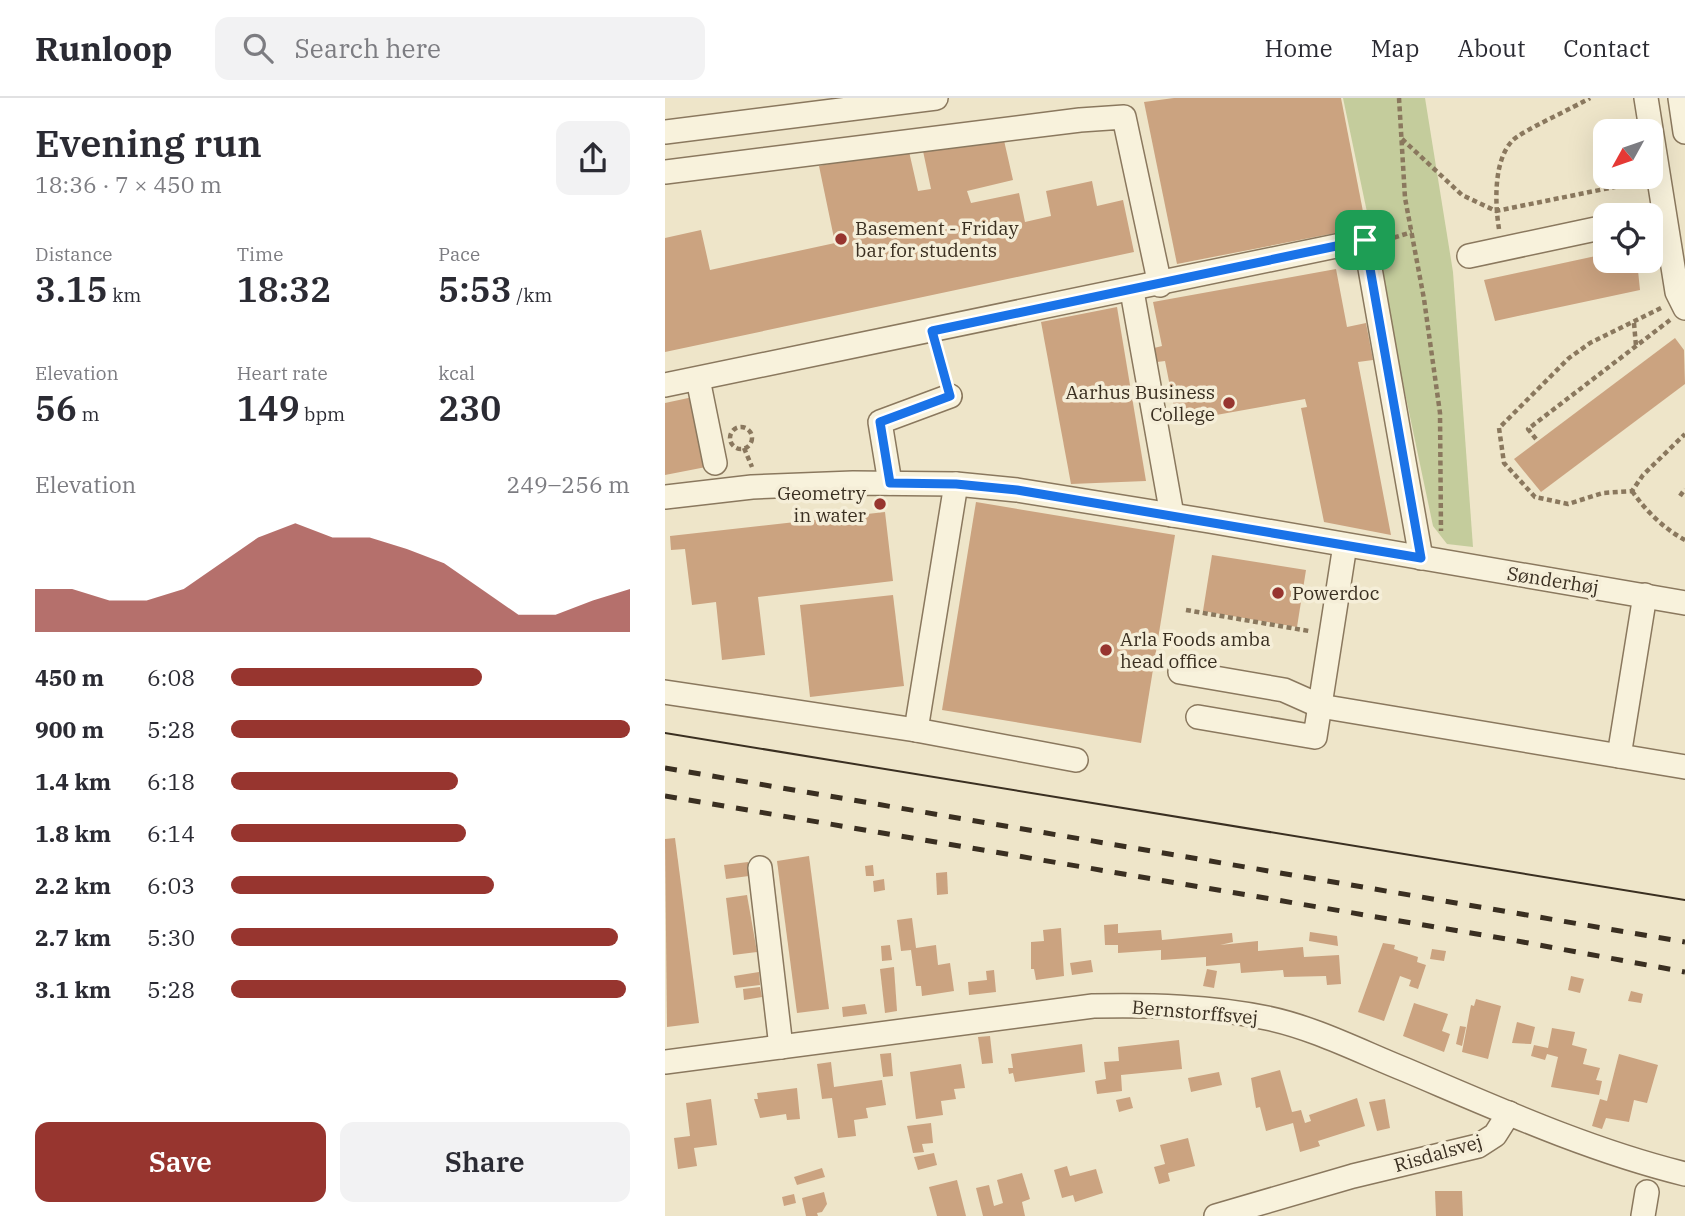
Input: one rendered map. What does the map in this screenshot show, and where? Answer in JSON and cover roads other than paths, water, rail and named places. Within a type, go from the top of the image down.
[{"type":"street","points":[[665,132],[878,102],[936,98]]},
{"type":"street","points":[[1646,98],[1657,179],[1657,203]]},
{"type":"street","points":[[1680,98],[1685,132]]},
{"type":"street","points":[[665,172],[1080,120],[1124,117],[1160,285]]},
{"type":"street","points":[[1469,256],[1593,230]]},
{"type":"street","points":[[665,385],[1132,291],[1365,240],[1432,560]]},
{"type":"street","points":[[1663,240],[1680,307]]},
{"type":"street","points":[[1132,291],[1173,515]]},
{"type":"street","points":[[698,379],[715,463]]},
{"type":"street","points":[[890,483],[880,422],[950,396]]},
{"type":"street","points":[[916,730],[956,484]]},
{"type":"street","points":[[665,497],[752,487],[956,484],[1173,515],[1345,545],[1315,737],[1198,717]]},
{"type":"street","name":"Sønderhøj","points":[[1345,545],[1685,603]]},
{"type":"street","points":[[1619,756],[1645,596]]},
{"type":"street","points":[[1180,672],[1284,690],[1320,706],[1685,767]]},
{"type":"street","points":[[665,692],[916,730],[1076,760]]},
{"type":"street","points":[[760,868],[781,1046]]},
{"type":"street","name":"Bernstorffsvej","points":[[665,1062],[1093,1006],[1152,1004],[1269,1018],[1326,1037],[1509,1113]]},
{"type":"street","points":[[1509,1113],[1636,1162],[1685,1174]]},
{"type":"street","name":"Risdalsvej","points":[[1216,1216],[1353,1176],[1478,1146],[1495,1135],[1509,1113]]},
{"type":"street","points":[[1643,1216],[1647,1192]]},
{"type":"tram line","points":[[665,733],[1685,900]]},
{"type":"railway","points":[[665,768],[1685,942]]},
{"type":"railway","points":[[665,796],[1512,940],[1685,972]]},
{"type":"place","name":"Basement - Friday bar for students","points":[[841,239]]},
{"type":"place","name":"Aarhus Business College","points":[[1229,403]]},
{"type":"place","name":"Geometry in water","points":[[880,504]]},
{"type":"place","name":"Powerdoc","points":[[1278,593]]},
{"type":"place","name":"Arla Foods amba head office","points":[[1106,650]]}]
